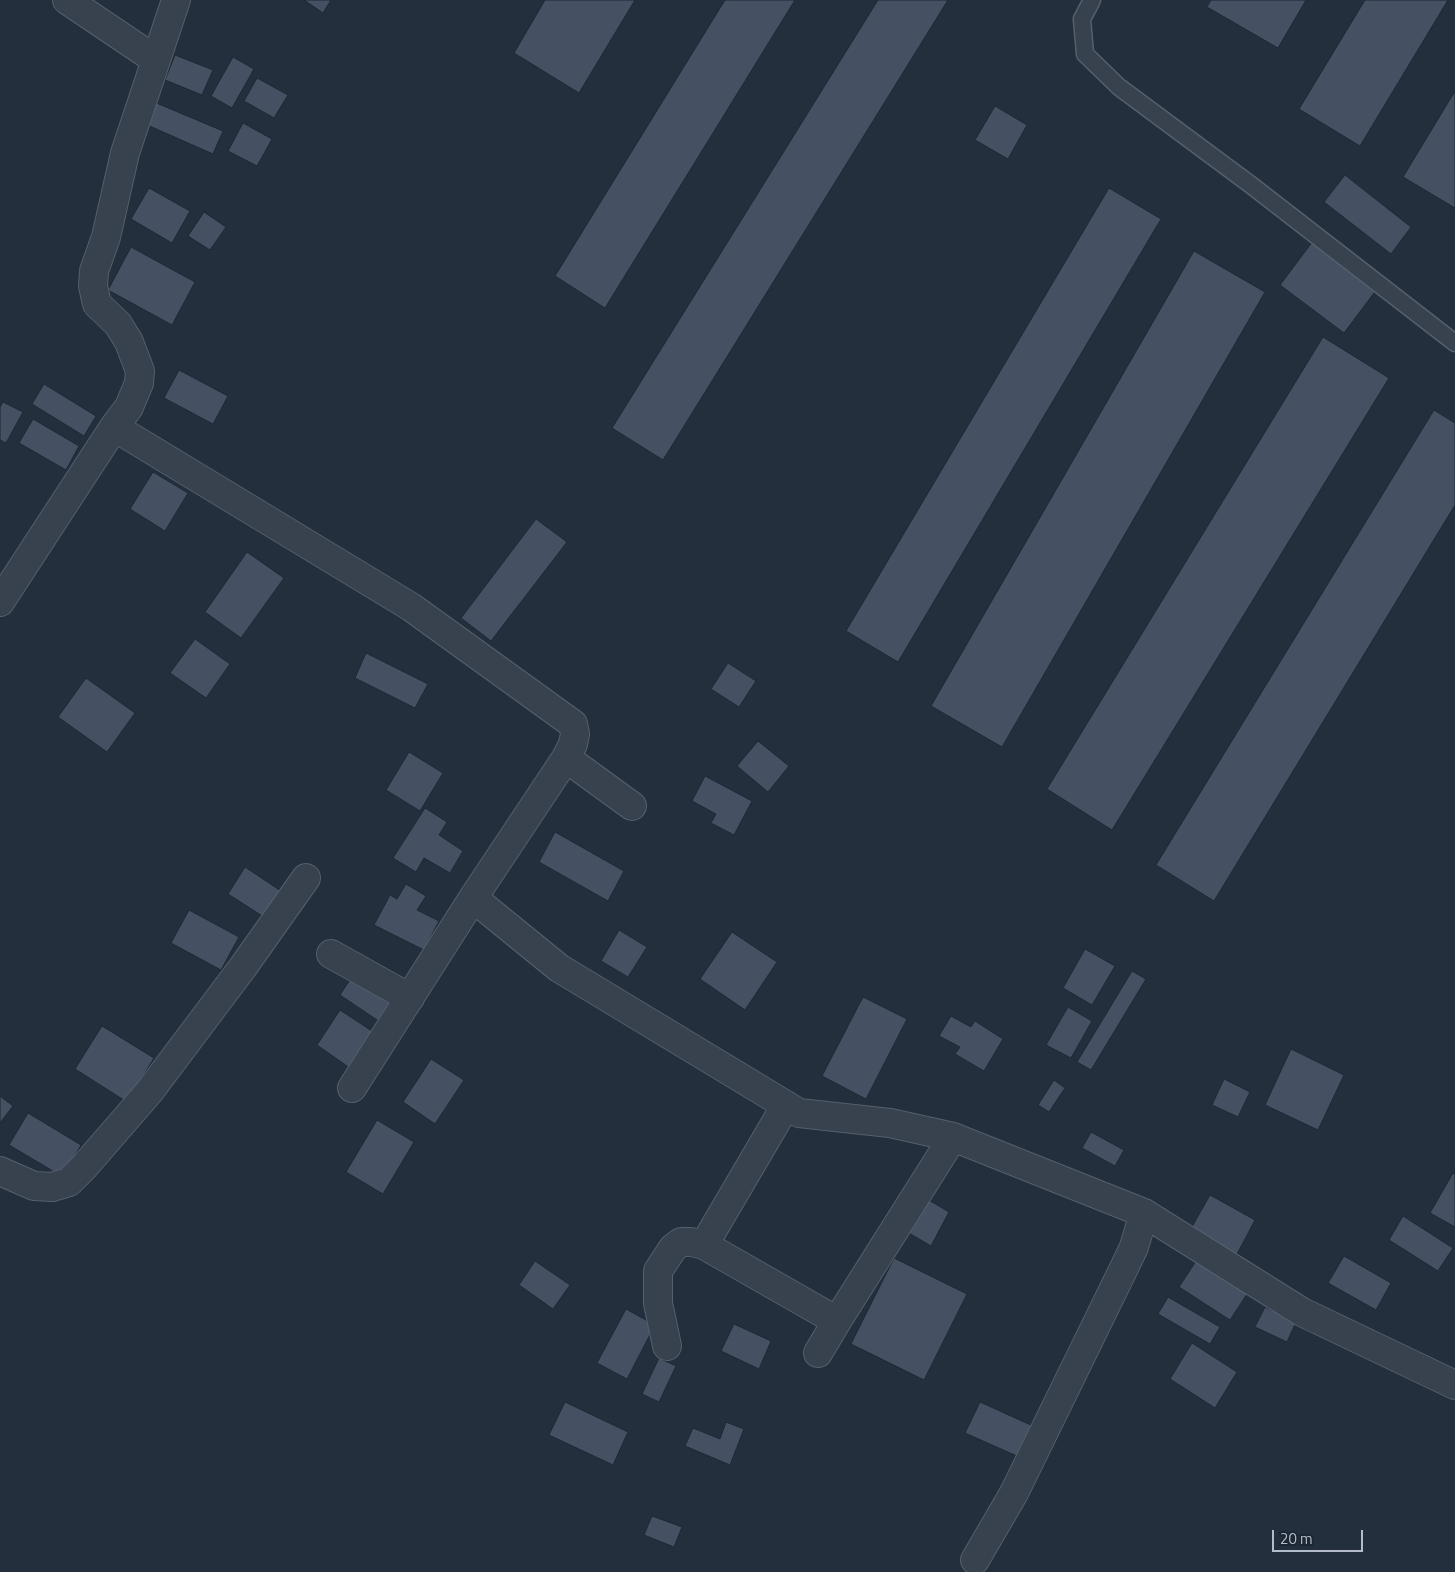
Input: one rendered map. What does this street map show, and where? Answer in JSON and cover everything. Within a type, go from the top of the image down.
[{"type":"street","points":[[67,0],[156,60]]},
{"type":"street","points":[[0,602],[129,407],[139,383],[140,370],[129,342],[118,324],[97,304],[93,286],[94,271],[106,237],[125,153],[176,0]]},
{"type":"street","points":[[114,427],[411,607],[573,724],[575,734],[573,744],[566,758],[473,898],[352,1088]]},
{"type":"street","points":[[566,758],[632,806]]},
{"type":"street","points":[[0,1171],[34,1186],[52,1187],[69,1182],[149,1092],[243,967],[306,878]]},
{"type":"street","points":[[473,898],[559,968],[800,1113],[890,1123],[953,1137],[1144,1213],[1302,1312],[1455,1385]]},
{"type":"street","points":[[331,954],[410,998]]},
{"type":"street","points":[[704,1245],[786,1105]]},
{"type":"street","points":[[818,1353],[953,1137]]},
{"type":"street","points":[[975,1560],[1014,1493],[1124,1268],[1134,1247],[1144,1213]]},
{"type":"street","points":[[667,1346],[658,1303],[658,1272],[672,1248],[681,1242],[704,1245],[837,1321]]},
{"type":"lane","points":[[1092,0],[1082,19],[1085,54],[1119,87],[1251,185],[1455,343]]},
{"type":"building","points":[[304,0],[331,0],[323,13]]},
{"type":"building","points":[[545,0],[635,0],[579,93],[514,53]]},
{"type":"building","points":[[725,0],[795,0],[605,308],[555,276]]},
{"type":"building","points":[[878,0],[948,0],[663,460],[612,428]]},
{"type":"building","points":[[1211,0],[1306,0],[1278,48],[1207,7]]},
{"type":"building","points":[[1365,0],[1448,0],[1360,146],[1299,109]]},
{"type":"building","points":[[175,55],[213,70],[202,95],[165,80]]},
{"type":"building","points":[[233,57],[254,69],[232,108],[211,96]]},
{"type":"building","points":[[257,78],[288,95],[274,118],[244,101]]},
{"type":"building","points":[[1455,91],[1455,208],[1403,177]]},
{"type":"building","points":[[154,102],[223,131],[213,154],[145,124]]},
{"type":"building","points":[[995,106],[1027,125],[1008,159],[975,140]]},
{"type":"building","points":[[243,123],[272,139],[257,166],[228,151]]},
{"type":"building","points":[[1345,175],[1411,227],[1391,254],[1324,202]]},
{"type":"building","points":[[149,188],[190,211],[172,243],[131,219]]},
{"type":"building","points":[[1109,188],[1161,219],[898,662],[846,631]]},
{"type":"building","points":[[204,212],[226,227],[210,250],[188,236]]},
{"type":"building","points":[[1313,241],[1377,289],[1344,333],[1280,285]]},
{"type":"building","points":[[131,247],[195,282],[172,325],[108,290]]},
{"type":"building","points":[[1194,251],[1265,292],[1002,747],[931,706]]},
{"type":"building","points":[[1323,337],[1389,378],[1112,830],[1047,789]]},
{"type":"building","points":[[179,370],[228,396],[213,424],[164,398]]},
{"type":"building","points":[[44,384],[96,416],[84,436],[32,404]]},
{"type":"building","points":[[3,402],[23,412],[6,443],[0,440],[0,407]]},
{"type":"building","points":[[1434,410],[1455,423],[1455,505],[1214,901],[1156,865]]},
{"type":"building","points":[[33,419],[79,446],[66,470],[19,443]]},
{"type":"building","points":[[153,472],[188,493],[165,531],[130,509]]},
{"type":"building","points":[[536,519],[567,542],[491,641],[461,618]]},
{"type":"building","points":[[247,552],[284,578],[241,638],[205,612]]},
{"type":"building","points":[[195,639],[230,664],[206,698],[170,673]]},
{"type":"building","points":[[366,653],[428,684],[415,708],[355,678]]},
{"type":"building","points":[[728,663],[756,681],[739,707],[711,689]]},
{"type":"building","points":[[86,678],[135,713],[107,752],[58,717]]},
{"type":"building","points":[[758,741],[789,766],[768,792],[737,766]]},
{"type":"building","points":[[409,752],[443,773],[420,811],[386,790]]},
{"type":"building","points":[[705,776],[752,801],[734,835],[711,823],[716,814],[692,801]]},
{"type":"building","points":[[425,808],[447,822],[439,835],[463,851],[450,873],[424,858],[416,872],[393,858]]},
{"type":"building","points":[[555,832],[624,871],[608,901],[539,862]]},
{"type":"building","points":[[245,867],[287,895],[270,921],[228,894]]},
{"type":"building","points":[[406,884],[426,896],[417,910],[439,921],[424,950],[374,925],[390,895],[397,899]]},
{"type":"building","points":[[189,910],[239,937],[221,970],[171,943]]},
{"type":"building","points":[[619,930],[647,947],[628,977],[601,961]]},
{"type":"building","points":[[732,932],[777,962],[745,1010],[700,979]]},
{"type":"building","points":[[1085,949],[1115,966],[1092,1005],[1063,988]]},
{"type":"building","points":[[1132,971],[1146,979],[1091,1070],[1077,1062]]},
{"type":"building","points":[[353,975],[400,1005],[386,1026],[340,995]]},
{"type":"building","points":[[863,997],[907,1019],[866,1099],[822,1076]]},
{"type":"building","points":[[1068,1007],[1092,1021],[1071,1058],[1046,1045]]},
{"type":"building","points":[[340,1010],[378,1035],[354,1071],[317,1045]]},
{"type":"building","points":[[951,1016],[971,1027],[975,1021],[1003,1039],[984,1071],[955,1054],[960,1047],[939,1036]]},
{"type":"building","points":[[102,1026],[154,1058],[127,1102],[75,1069]]},
{"type":"building","points":[[1291,1049],[1344,1075],[1318,1130],[1265,1105]]},
{"type":"building","points":[[431,1059],[464,1080],[435,1124],[403,1102]]},
{"type":"building","points":[[1224,1079],[1250,1092],[1238,1117],[1212,1105]]},
{"type":"building","points":[[1054,1080],[1065,1088],[1049,1112],[1038,1105]]},
{"type":"building","points":[[0,1096],[13,1106],[0,1123]]},
{"type":"building","points":[[28,1113],[81,1145],[63,1177],[9,1145]]},
{"type":"building","points":[[377,1120],[414,1142],[383,1194],[346,1172]]},
{"type":"building","points":[[1091,1132],[1124,1150],[1115,1166],[1082,1148]]},
{"type":"building","points":[[1453,1173],[1455,1175],[1455,1227],[1430,1213]]},
{"type":"building","points":[[1210,1195],[1255,1220],[1235,1258],[1189,1232]]},
{"type":"building","points":[[927,1199],[949,1212],[931,1246],[909,1233]]},
{"type":"building","points":[[1403,1216],[1453,1248],[1438,1271],[1389,1240]]},
{"type":"building","points":[[1202,1252],[1253,1285],[1230,1320],[1179,1287]]},
{"type":"building","points":[[1344,1256],[1391,1283],[1376,1310],[1328,1283]]},
{"type":"building","points":[[894,1258],[967,1294],[924,1380],[851,1344]]},
{"type":"building","points":[[535,1261],[570,1285],[553,1309],[519,1285]]},
{"type":"building","points":[[1168,1297],[1220,1327],[1210,1344],[1158,1314]]},
{"type":"building","points":[[1265,1307],[1296,1322],[1287,1342],[1255,1327]]},
{"type":"building","points":[[626,1309],[655,1325],[627,1379],[597,1363]]},
{"type":"building","points":[[734,1324],[771,1341],[759,1369],[721,1351]]},
{"type":"building","points":[[1192,1343],[1237,1372],[1215,1408],[1170,1379]]},
{"type":"building","points":[[659,1358],[676,1366],[659,1402],[642,1394]]},
{"type":"building","points":[[565,1402],[628,1432],[613,1465],[549,1435]]},
{"type":"building","points":[[980,1402],[1033,1426],[1019,1457],[965,1433]]},
{"type":"building","points":[[726,1422],[744,1429],[730,1465],[685,1446],[693,1428],[720,1439]]},
{"type":"building","points":[[652,1516],[682,1527],[674,1547],[644,1535]]}]
